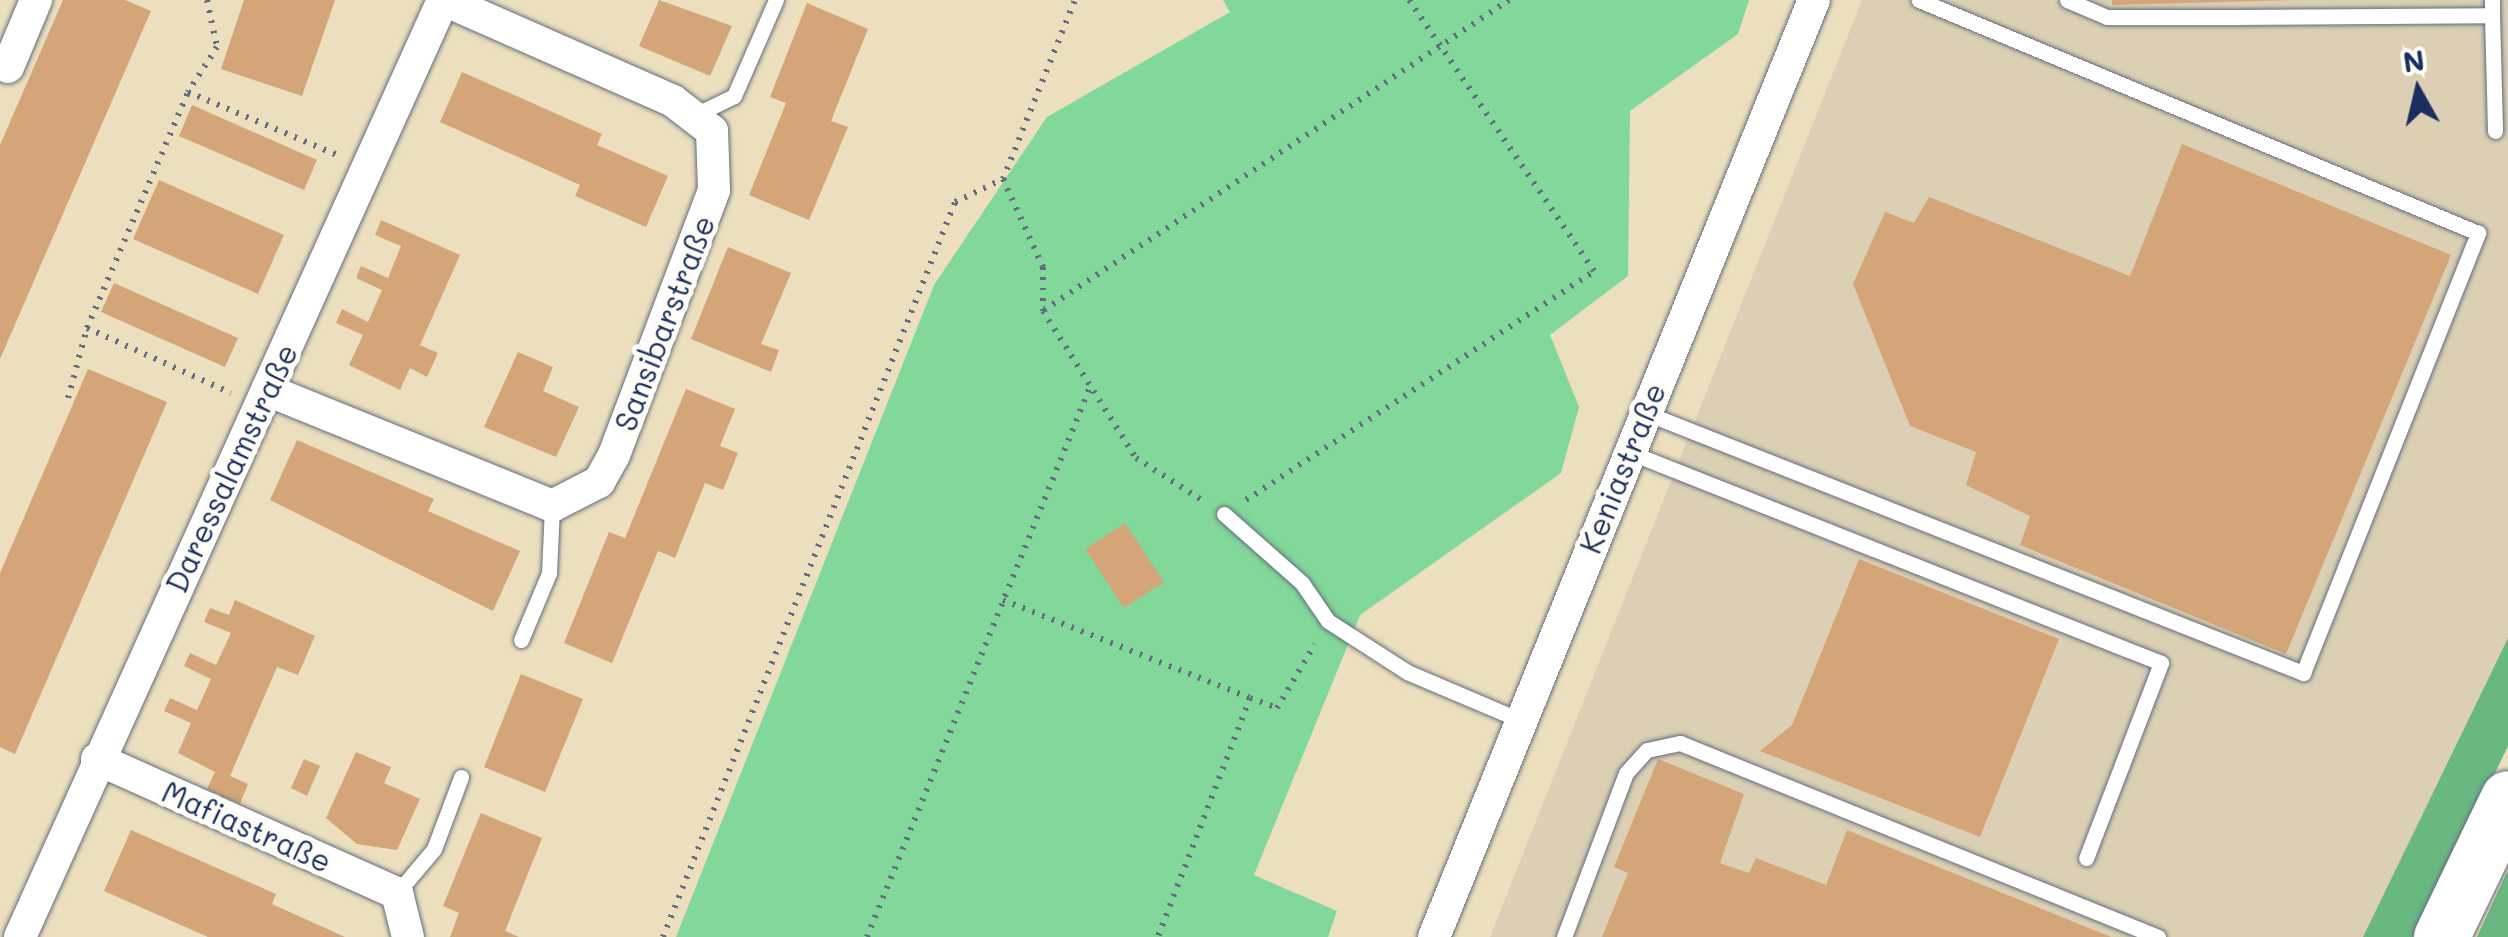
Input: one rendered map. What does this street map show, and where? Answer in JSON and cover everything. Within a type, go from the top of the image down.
[{"type":"highway","points":[[2442,937],[2508,798]]},
{"type":"street","points":[[3,70],[36,0]]},
{"type":"street","points":[[443,0],[695,114]]},
{"type":"street","name":"Daressalamstraße","points":[[20,937],[443,0]]},
{"type":"street","name":"Keniastraße","points":[[1442,934],[1520,720],[1814,0]]},
{"type":"street","name":"Sansibarstraße","points":[[552,506],[599,482],[614,454],[714,190],[718,153],[695,114]]},
{"type":"street","points":[[263,398],[552,506]]},
{"type":"street","name":"Mafiastraße","points":[[97,760],[397,893]]},
{"type":"street","points":[[397,893],[408,937]]},
{"type":"lane","points":[[695,114],[734,96],[776,0]]},
{"type":"lane","points":[[1644,413],[2303,673],[2478,233],[1919,0]]},
{"type":"lane","points":[[2067,0],[2107,16],[2492,7],[2495,131]]},
{"type":"lane","points":[[1629,452],[2161,663],[2086,858]]},
{"type":"lane","points":[[521,640],[549,573],[552,506]]},
{"type":"lane","points":[[1224,514],[1302,583],[1328,621],[1407,672],[1520,720]]},
{"type":"lane","points":[[1564,937],[1626,773],[1647,750],[1680,743],[2158,937]]},
{"type":"lane","points":[[397,893],[434,849],[461,777]]},
{"type":"path","points":[[68,398],[87,328],[188,92],[217,47],[207,0]]},
{"type":"path","points":[[662,937],[955,202],[1002,179],[1075,0]]},
{"type":"path","points":[[1002,179],[1042,267],[1043,311],[1136,458],[1224,514],[1594,272],[1409,0]]},
{"type":"path","points":[[1043,311],[1508,0]]},
{"type":"path","points":[[188,92],[369,168]]},
{"type":"path","points":[[87,328],[263,398]]},
{"type":"path","points":[[866,937],[1090,386]]},
{"type":"path","points":[[1003,600],[1277,708],[1328,621]]},
{"type":"path","points":[[1158,937],[1250,698]]},
{"type":"shaded area","points":[[1862,0],[2508,0],[2508,638],[2363,937],[1490,937]]},
{"type":"green space","points":[[1223,0],[1749,0],[1738,34],[1630,111],[1628,276],[1550,335],[1579,407],[1561,473],[1360,615],[1254,875],[1337,911],[1328,937],[676,937],[934,285],[1047,117],[1230,12]]},
{"type":"green space","points":[[2508,638],[2508,746],[2416,937],[2363,937]]},
{"type":"green space","points":[[2508,870],[2508,937],[2477,937]]},
{"type":"building","points":[[63,0],[125,0],[151,11],[0,359],[0,145]]},
{"type":"building","points":[[244,0],[335,0],[302,96],[221,69]]},
{"type":"building","points":[[659,0],[732,26],[710,76],[639,46]]},
{"type":"building","points":[[2112,0],[2293,0],[2112,5]]},
{"type":"building","points":[[807,3],[868,29],[831,121],[848,127],[809,220],[749,195],[786,103],[770,97]]},
{"type":"building","points":[[462,72],[602,134],[597,145],[668,176],[646,227],[575,196],[580,185],[440,122]]},
{"type":"building","points":[[192,105],[317,160],[304,190],[179,136]]},
{"type":"building","points":[[2182,144],[2451,255],[2286,654],[2020,545],[2030,516],[1966,485],[1976,452],[1910,426],[1853,284],[1885,212],[1914,223],[1929,197],[2130,276]]},
{"type":"building","points":[[159,180],[284,235],[258,294],[133,239]]},
{"type":"building","points":[[381,220],[460,255],[420,345],[438,353],[427,377],[410,368],[400,390],[349,365],[363,335],[336,323],[342,309],[368,322],[382,290],[356,278],[361,266],[388,278],[401,246],[375,235]]},
{"type":"building","points":[[728,247],[791,273],[761,344],[779,350],[771,372],[691,339]]},
{"type":"building","points":[[114,283],[238,338],[225,367],[101,312]]},
{"type":"building","points":[[518,352],[553,367],[543,391],[579,407],[556,457],[484,427]]},
{"type":"building","points":[[88,369],[167,402],[15,754],[0,747],[0,573]]},
{"type":"building","points":[[686,389],[735,409],[720,446],[738,453],[723,490],[705,483],[675,558],[658,551],[612,663],[564,643],[609,532],[625,538]]},
{"type":"building","points":[[297,440],[434,499],[428,511],[520,551],[493,611],[270,500]]},
{"type":"building","points":[[1125,523],[1164,582],[1124,608],[1085,549]]},
{"type":"building","points":[[1859,559],[2059,639],[1980,837],[1760,751],[1792,725]]},
{"type":"building","points":[[235,600],[315,636],[298,675],[277,667],[230,776],[248,784],[240,804],[207,789],[215,772],[178,753],[191,723],[164,711],[170,698],[197,710],[211,679],[184,666],[190,653],[216,665],[231,633],[204,622],[210,608],[229,615]]},
{"type":"building","points":[[521,674],[583,699],[545,792],[484,767]]},
{"type":"building","points":[[356,752],[391,767],[384,783],[420,799],[397,850],[357,844],[326,818]]},
{"type":"building","points":[[304,759],[320,766],[307,796],[291,788]]},
{"type":"building","points":[[1658,759],[1744,794],[1720,863],[1749,873],[1756,858],[1826,885],[1847,830],[2111,937],[1602,937],[1628,873],[1614,867]]},
{"type":"building","points":[[481,813],[542,838],[505,931],[519,937],[450,937],[459,913],[443,906]]},
{"type":"building","points":[[131,830],[276,894],[272,904],[345,937],[208,937],[104,891]]}]
